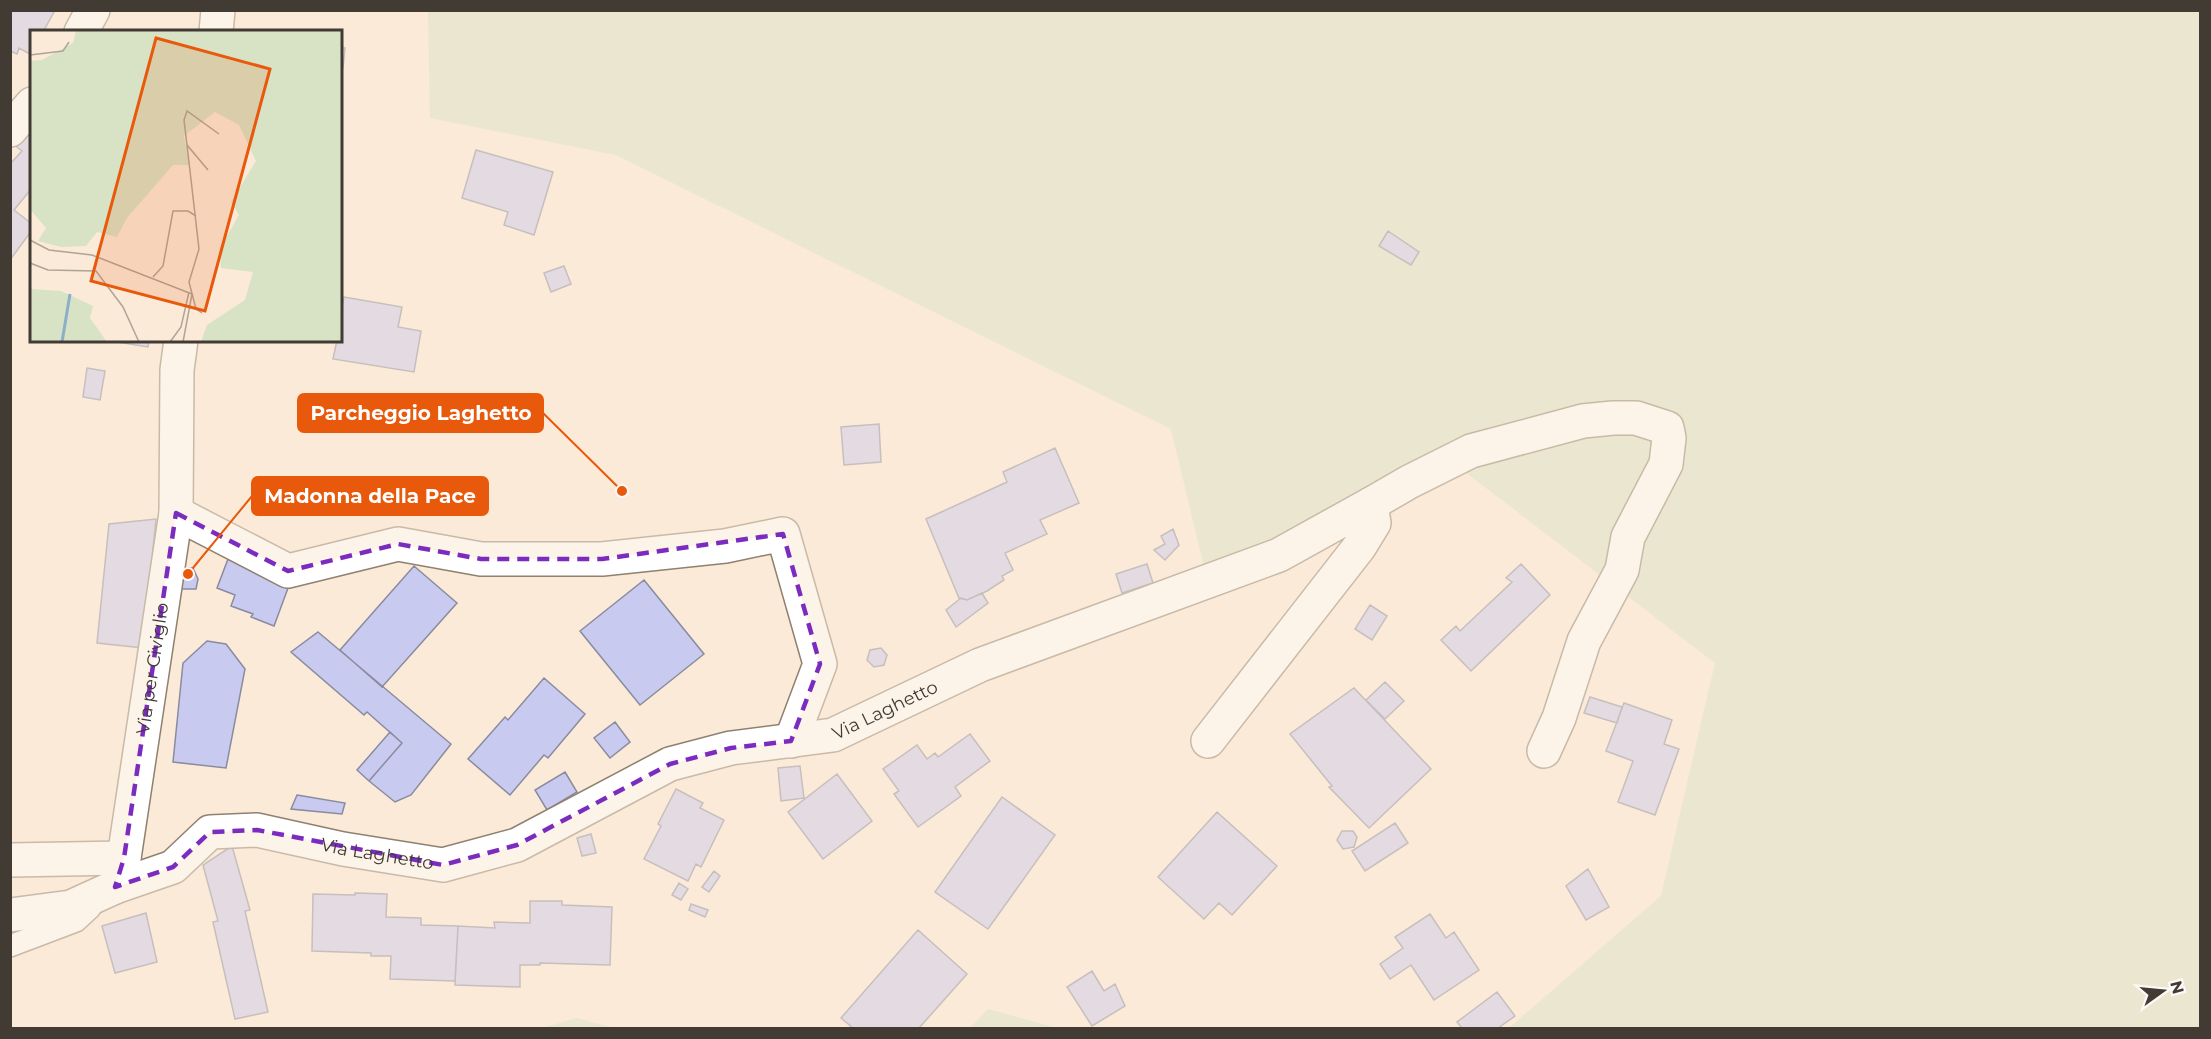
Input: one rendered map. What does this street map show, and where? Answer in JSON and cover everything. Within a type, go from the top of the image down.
[{"type":"street","points":[[82,30],[93,10]]},
{"type":"street","points":[[216,30],[218,10]]},
{"type":"street","points":[[10,130],[30,106]]},
{"type":"street","name":"Via per Civiglio","points":[[120,872],[176,513],[177,370],[181,342]]},
{"type":"street","name":"Via Laghetto","points":[[120,872],[173,867],[210,832],[257,830],[343,849],[442,865],[518,845],[670,764],[731,748],[833,735],[980,665],[1279,555],[1409,482],[1471,451],[1583,421],[1636,418],[1667,428],[1669,438],[1666,464],[1628,537],[1622,570],[1584,641],[1559,718],[1544,751]]},
{"type":"street","points":[[1208,741],[1360,546],[1374,523],[1371,504]]},
{"type":"street","points":[[176,513],[288,571],[398,544],[481,559],[602,559],[725,546],[783,534],[820,664],[791,741]]},
{"type":"street","points":[[10,860],[120,872]]},
{"type":"street","points":[[10,915],[71,907],[120,872]]},
{"type":"lane","points":[[10,946],[76,921],[120,872]]},
{"type":"highlighted area","points":[[176,513],[288,571],[398,544],[481,559],[602,559],[783,534],[820,664],[791,741],[731,748],[670,764],[517,845],[443,865],[257,830],[210,832],[173,867],[115,887],[124,858]]},
{"type":"green space","points":[[428,11],[2200,11],[2200,1028],[1509,1028],[1661,896],[1715,663],[1443,455],[1205,571],[1171,429],[616,155],[430,118]]},
{"type":"green space","points":[[988,1009],[1057,1028],[970,1028]]},
{"type":"green space","points":[[577,1018],[613,1028],[542,1028]]},
{"type":"building","points":[[10,10],[55,10],[44,30],[30,30],[30,54],[19,48],[17,54],[10,51]]},
{"type":"building","points":[[342,48],[345,48],[343,68]]},
{"type":"building","points":[[30,123],[30,190],[14,210],[30,222],[30,233],[10,260],[10,164],[22,151],[13,144]]},
{"type":"building","points":[[476,150],[553,172],[534,235],[504,225],[508,212],[462,198]]},
{"type":"building","points":[[1388,231],[1419,252],[1411,265],[1379,246]]},
{"type":"building","points":[[564,266],[571,284],[551,292],[544,273]]},
{"type":"building","points":[[344,297],[402,307],[398,327],[421,331],[414,372],[333,359],[337,342],[342,342]]},
{"type":"building","points":[[117,342],[149,342],[148,347]]},
{"type":"building","points":[[87,368],[105,371],[100,400],[83,397]]},
{"type":"building","points":[[879,424],[881,462],[844,465],[841,427]]},
{"type":"building","points":[[1055,448],[1079,503],[1040,520],[1047,534],[1005,553],[1013,570],[1002,576],[1004,580],[967,600],[959,598],[926,519],[1007,482],[1003,472]]},
{"type":"building","points":[[156,519],[143,648],[97,643],[109,524]]},
{"type":"building","points":[[1173,529],[1179,545],[1165,560],[1154,550],[1165,544],[1161,536]]},
{"type":"building","points":[[228,559],[291,580],[274,626],[251,617],[253,614],[231,606],[235,595],[217,588]]},
{"type":"building","points":[[1147,564],[1153,583],[1122,593],[1116,574]]},
{"type":"building","points":[[1521,564],[1550,595],[1471,671],[1441,640],[1456,626],[1460,631],[1512,582],[1506,578]]},
{"type":"building","points":[[414,566],[457,603],[382,687],[340,650]]},
{"type":"building","points":[[180,568],[193,568],[198,579],[196,589],[179,589]]},
{"type":"building","points":[[644,580],[704,654],[640,705],[580,631]]},
{"type":"building","points":[[982,593],[988,603],[956,627],[946,610],[961,598],[967,600]]},
{"type":"building","points":[[1370,605],[1387,616],[1372,640],[1355,629]]},
{"type":"building","points":[[318,632],[451,744],[411,795],[395,802],[369,781],[402,743],[367,712],[364,715],[291,652]]},
{"type":"building","points":[[207,641],[226,644],[245,669],[226,768],[173,762],[183,663]]},
{"type":"building","points":[[881,648],[887,655],[884,665],[874,667],[867,660],[870,650]]},
{"type":"building","points":[[544,678],[585,714],[548,758],[544,755],[510,795],[468,759],[505,717],[508,720]]},
{"type":"building","points":[[1385,682],[1404,701],[1385,719],[1366,700]]},
{"type":"building","points":[[1354,688],[1431,769],[1369,828],[1329,787],[1332,786],[1290,734]]},
{"type":"building","points":[[1590,697],[1622,707],[1617,723],[1584,713]]},
{"type":"building","points":[[1624,703],[1672,720],[1664,744],[1679,749],[1655,815],[1618,802],[1633,761],[1606,751]]},
{"type":"building","points":[[615,722],[630,742],[610,758],[594,738]]},
{"type":"building","points":[[390,732],[402,743],[369,781],[357,770]]},
{"type":"building","points":[[970,734],[990,761],[955,787],[961,796],[918,827],[894,794],[899,791],[883,769],[917,745],[927,759],[935,753],[938,757]]},
{"type":"building","points":[[800,766],[804,798],[781,801],[778,768]]},
{"type":"building","points":[[565,772],[577,792],[547,810],[535,790]]},
{"type":"building","points":[[837,774],[872,821],[823,859],[788,812]]},
{"type":"building","points":[[676,789],[703,803],[700,808],[724,820],[701,867],[696,864],[688,881],[644,859],[661,826],[658,824]]},
{"type":"building","points":[[297,795],[345,803],[342,814],[291,809]]},
{"type":"building","points":[[1002,797],[1055,835],[988,929],[935,892]]},
{"type":"building","points":[[1217,812],[1277,866],[1232,915],[1219,903],[1204,919],[1158,877]]},
{"type":"building","points":[[1395,823],[1408,843],[1365,871],[1352,851]]},
{"type":"building","points":[[1342,831],[1353,831],[1357,837],[1354,847],[1343,849],[1337,840]]},
{"type":"building","points":[[591,834],[596,853],[582,856],[577,838]]},
{"type":"building","points":[[232,846],[250,910],[245,911],[268,1012],[235,1019],[213,922],[218,921],[203,865]]},
{"type":"building","points":[[1588,869],[1609,907],[1586,920],[1566,886]]},
{"type":"building","points":[[714,871],[720,876],[709,892],[702,887]]},
{"type":"building","points":[[679,883],[688,889],[681,900],[672,895]]},
{"type":"building","points":[[355,893],[387,894],[386,917],[421,918],[421,925],[458,926],[455,981],[390,979],[391,956],[312,951],[313,894],[355,895]]},
{"type":"building","points":[[530,901],[562,901],[562,905],[612,907],[610,965],[540,963],[540,965],[520,965],[520,987],[455,985],[458,926],[495,928],[494,922],[530,923]]},
{"type":"building","points":[[691,904],[708,910],[705,917],[689,910]]},
{"type":"building","points":[[146,913],[157,962],[115,973],[102,926]]},
{"type":"building","points":[[1430,914],[1446,938],[1454,932],[1479,970],[1434,1000],[1411,965],[1390,979],[1380,964],[1403,948],[1395,937]]},
{"type":"building","points":[[918,930],[967,974],[919,1028],[853,1028],[841,1018]]},
{"type":"building","points":[[1092,971],[1104,991],[1115,984],[1125,1006],[1092,1026],[1067,987]]},
{"type":"building","points":[[1497,992],[1515,1016],[1498,1028],[1462,1028],[1457,1022]]},
{"type":"place","name":"Parcheggio Laghetto","points":[[622,491]]},
{"type":"place","name":"Madonna della Pace","points":[[188,574]]}]
